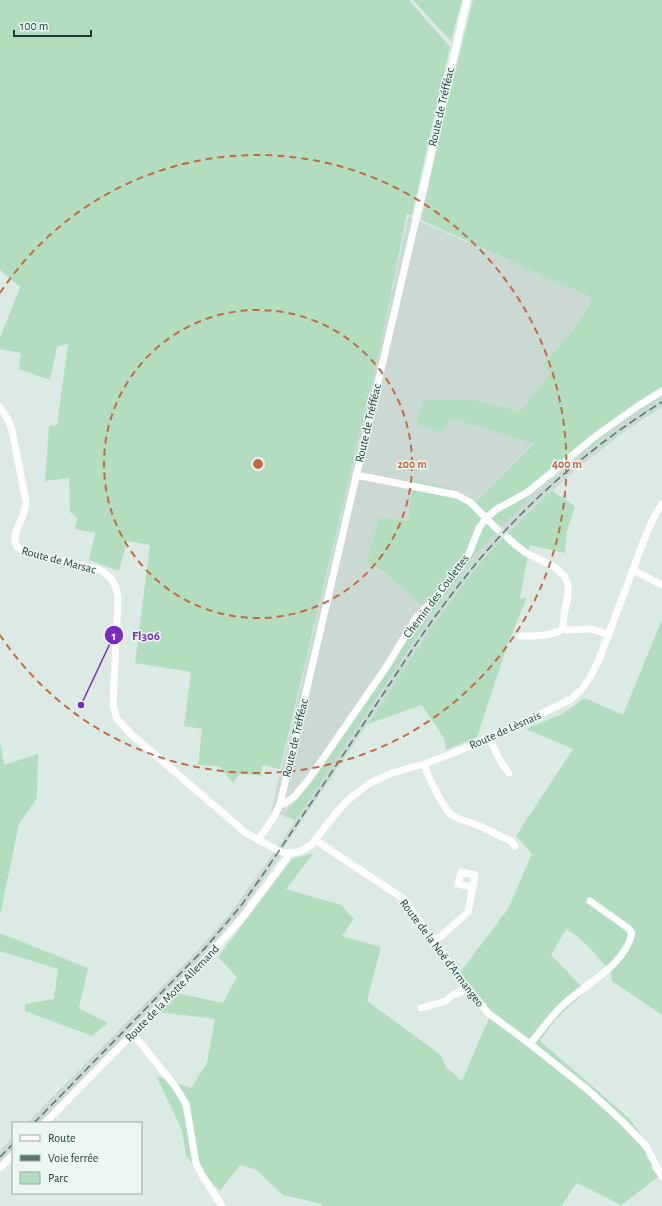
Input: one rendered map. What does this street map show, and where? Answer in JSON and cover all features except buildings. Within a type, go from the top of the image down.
[{"type":"street","name":"Route de Tréfféac","points":[[258,840],[274,817],[280,804],[467,0]]},
{"type":"street","name":"Chemin des Coulettes","points":[[280,804],[284,804],[294,797],[309,779],[382,672],[416,618],[438,595],[462,565],[479,528],[486,518],[497,509],[528,492],[597,435],[662,391]]},
{"type":"street","name":"Route de Marsac","points":[[0,407],[12,430],[26,502],[24,513],[14,533],[14,546],[27,553],[100,570],[107,574],[116,585],[118,601],[113,704],[117,719],[137,740],[237,825],[258,840]]},
{"type":"street","points":[[356,474],[457,495],[470,502],[497,529]]},
{"type":"street","name":"Route de Lèsnais","points":[[288,853],[301,851],[307,848],[315,840],[336,812],[350,798],[370,784],[392,773],[424,764],[451,754],[525,722],[571,699],[581,690],[598,662],[653,518],[662,504]]},
{"type":"street","points":[[508,538],[523,551],[559,571],[566,579],[568,587],[562,621],[563,629]]},
{"type":"street","points":[[633,570],[662,585]]},
{"type":"street","points":[[520,636],[538,636],[557,632],[563,629],[592,629],[609,636]]},
{"type":"street","points":[[489,738],[502,764],[509,773]]},
{"type":"street","points":[[424,764],[426,772],[432,781],[443,805],[451,815],[459,820],[472,823],[511,841],[515,846]]},
{"type":"street","points":[[258,840],[279,851],[288,853]]},
{"type":"street","name":"Route de la Noë d'Armangeo","points":[[315,840],[404,899],[468,988],[488,1013],[588,1090],[622,1121],[646,1146],[662,1177]]},
{"type":"street","name":"Route de la Motte Allemand","points":[[46,1122],[204,961],[242,918],[287,858],[288,853]]},
{"type":"street","points":[[434,940],[440,937],[468,912],[472,887]]},
{"type":"street","points":[[530,1044],[562,1006],[617,962],[630,941],[632,933],[628,928],[590,901]]},
{"type":"street","points":[[421,1008],[446,1001],[451,996],[468,988]]},
{"type":"street","points":[[133,1034],[175,1086],[186,1104],[196,1163],[222,1206]]},
{"type":"street","points":[[0,1168],[12,1156]]},
{"type":"shaded area","points":[[408,216],[592,297],[574,330],[541,365],[551,373],[520,413],[475,400],[416,424],[441,433],[452,419],[534,442],[477,501],[468,495],[413,482],[408,522],[367,563],[386,573],[427,610],[315,776],[284,816],[271,812],[378,357]]},
{"type":"shaded area","points":[[662,397],[662,407],[628,429],[581,465],[532,509],[508,533],[501,527],[526,501],[587,449],[619,425]]},
{"type":"shaded area","points":[[495,532],[503,539],[466,582],[442,614],[283,849],[278,847],[430,617],[476,554]]},
{"type":"shaded area","points":[[274,852],[281,855],[240,913],[201,958],[40,1122],[28,1122],[200,948],[229,915]]},
{"type":"shaded area","points":[[12,1138],[12,1150],[0,1162],[0,1150]]},
{"type":"green space","points":[[0,0],[409,0],[450,47],[412,215],[407,214],[378,357],[280,769],[262,765],[261,776],[240,773],[233,783],[219,766],[198,765],[202,729],[184,726],[191,672],[135,663],[150,545],[127,541],[119,571],[89,560],[95,533],[75,529],[77,518],[70,512],[69,478],[45,481],[49,426],[57,425],[68,344],[57,347],[50,380],[19,369],[21,353],[0,349],[0,338],[20,287],[0,270]]},
{"type":"green space","points":[[413,0],[462,0],[451,41]]},
{"type":"green space","points":[[473,0],[662,0],[662,397],[619,425],[556,474],[526,501],[476,554],[430,617],[296,820],[284,816],[315,776],[427,610],[386,573],[367,563],[379,517],[408,521],[413,481],[438,485],[454,490],[477,501],[534,443],[452,419],[441,433],[416,424],[423,401],[442,399],[475,400],[520,412],[550,373],[541,365],[574,330],[592,298],[421,220],[443,120]]},
{"type":"green space","points":[[552,491],[575,506],[567,531],[565,553],[530,545],[520,598],[527,598],[508,643],[477,737],[446,750],[445,740],[422,705],[368,724],[428,634],[466,581],[507,534]]},
{"type":"green space","points":[[662,619],[662,1015],[612,981],[611,972],[589,947],[577,936],[566,929],[551,955],[586,991],[555,1020],[540,1041],[630,1119],[658,1160],[651,1167],[658,1177],[621,1205],[577,1183],[561,1206],[322,1206],[322,1204],[283,1195],[255,1169],[240,1165],[220,1191],[186,1156],[182,1130],[156,1076],[191,1088],[207,1063],[215,1019],[159,1012],[177,993],[223,1003],[237,977],[218,957],[292,859],[314,853],[286,889],[341,905],[354,919],[342,936],[381,947],[367,1001],[441,1055],[446,1067],[462,1081],[489,1018],[456,978],[508,909],[532,854],[516,836],[573,749],[526,729],[562,714],[585,698],[623,715]]},
{"type":"green space","points":[[0,742],[4,765],[38,754],[37,798],[19,824],[0,915]]},
{"type":"green space","points":[[0,933],[88,968],[79,1008],[108,1023],[92,1036],[25,1011],[25,1004],[54,999],[58,969],[0,951]]},
{"type":"railway","points":[[35,1122],[206,947],[240,907],[304,814],[431,622],[497,539],[548,488],[575,465],[603,442],[662,402]]},
{"type":"railway","points":[[0,1157],[12,1145]]},
{"type":"place","name":"Fl306","points":[[81,705]]}]
